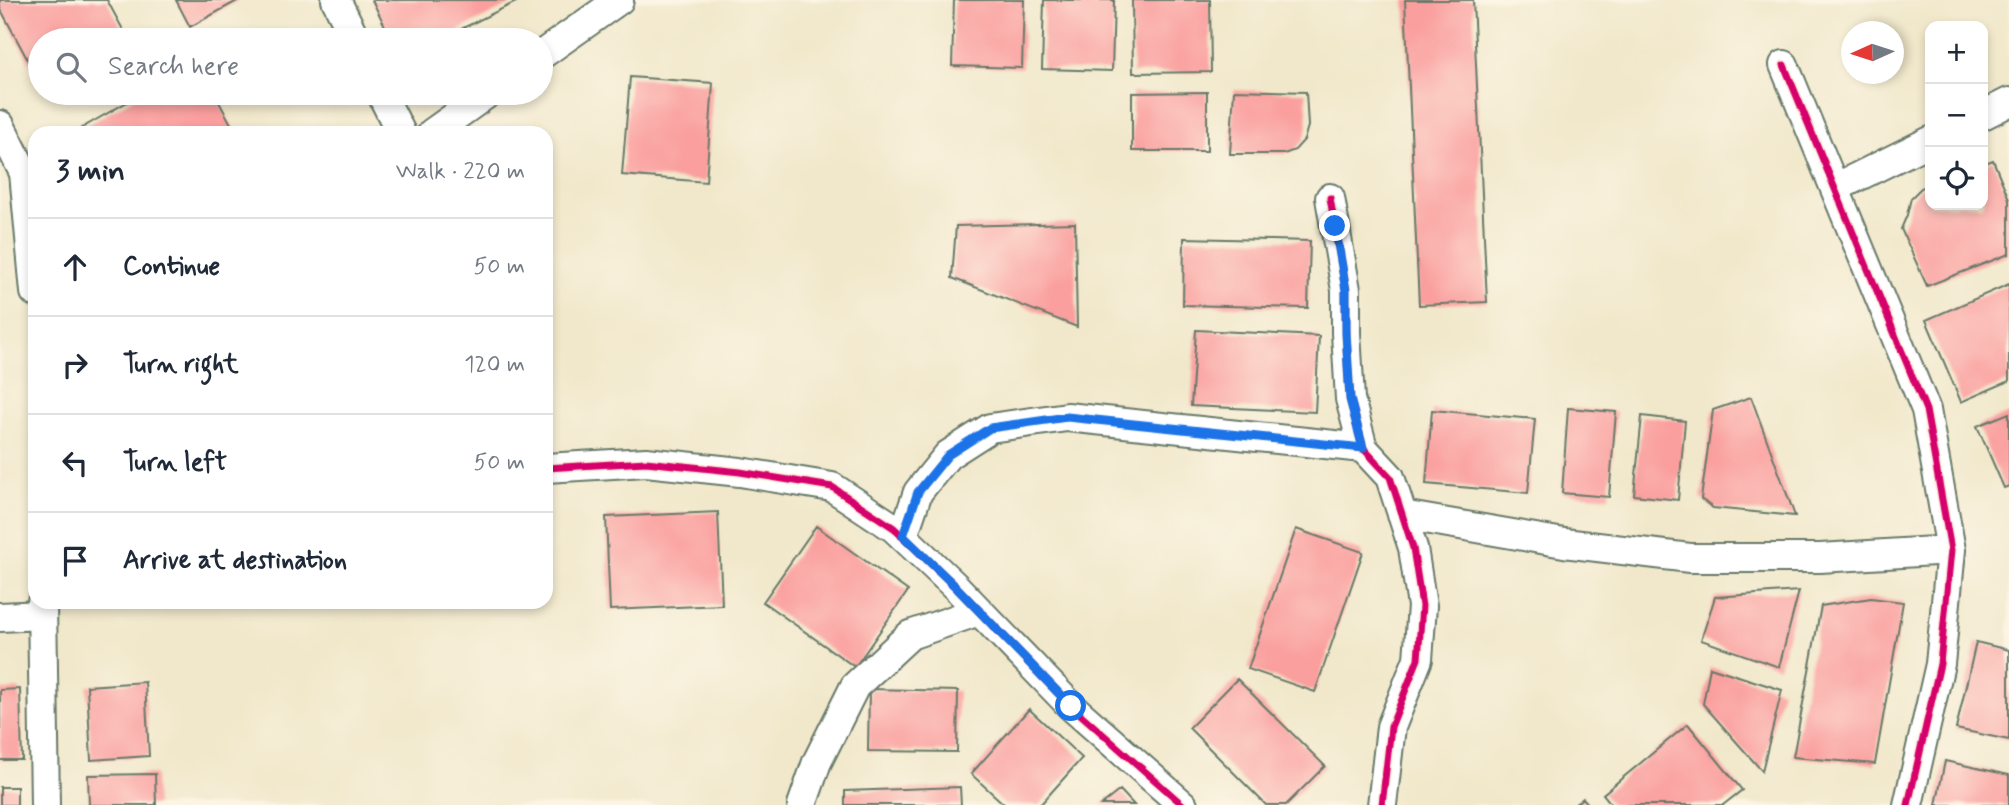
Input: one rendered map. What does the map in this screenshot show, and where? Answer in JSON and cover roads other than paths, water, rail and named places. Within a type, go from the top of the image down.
[{"type":"street","points":[[336,0],[350,28]]},
{"type":"street","points":[[553,47],[619,0]]},
{"type":"street","points":[[1784,65],[1926,410],[1951,550],[1940,664],[1908,805]]},
{"type":"street","points":[[1988,112],[2009,102]]},
{"type":"street","points":[[388,105],[398,126]]},
{"type":"street","points":[[442,126],[471,105]]},
{"type":"street","points":[[0,125],[24,173],[28,216]]},
{"type":"street","points":[[1835,188],[1925,143]]},
{"type":"street","points":[[1330,198],[1346,290],[1350,399],[1363,448],[1390,477],[1413,548],[1422,606],[1418,659],[1391,727],[1382,805]]},
{"type":"street","points":[[903,536],[918,492],[948,455],[990,428],[1067,417],[1363,448]]},
{"type":"street","points":[[553,468],[646,462],[740,472],[832,486],[903,536],[1071,706],[1183,805]]},
{"type":"street","points":[[1402,515],[1564,543],[1690,558],[1820,558],[1951,550]]},
{"type":"street","points":[[0,617],[37,609]]},
{"type":"street","points":[[42,609],[45,805]]},
{"type":"street","points":[[802,805],[817,762],[855,686],[910,635],[979,611]]}]
